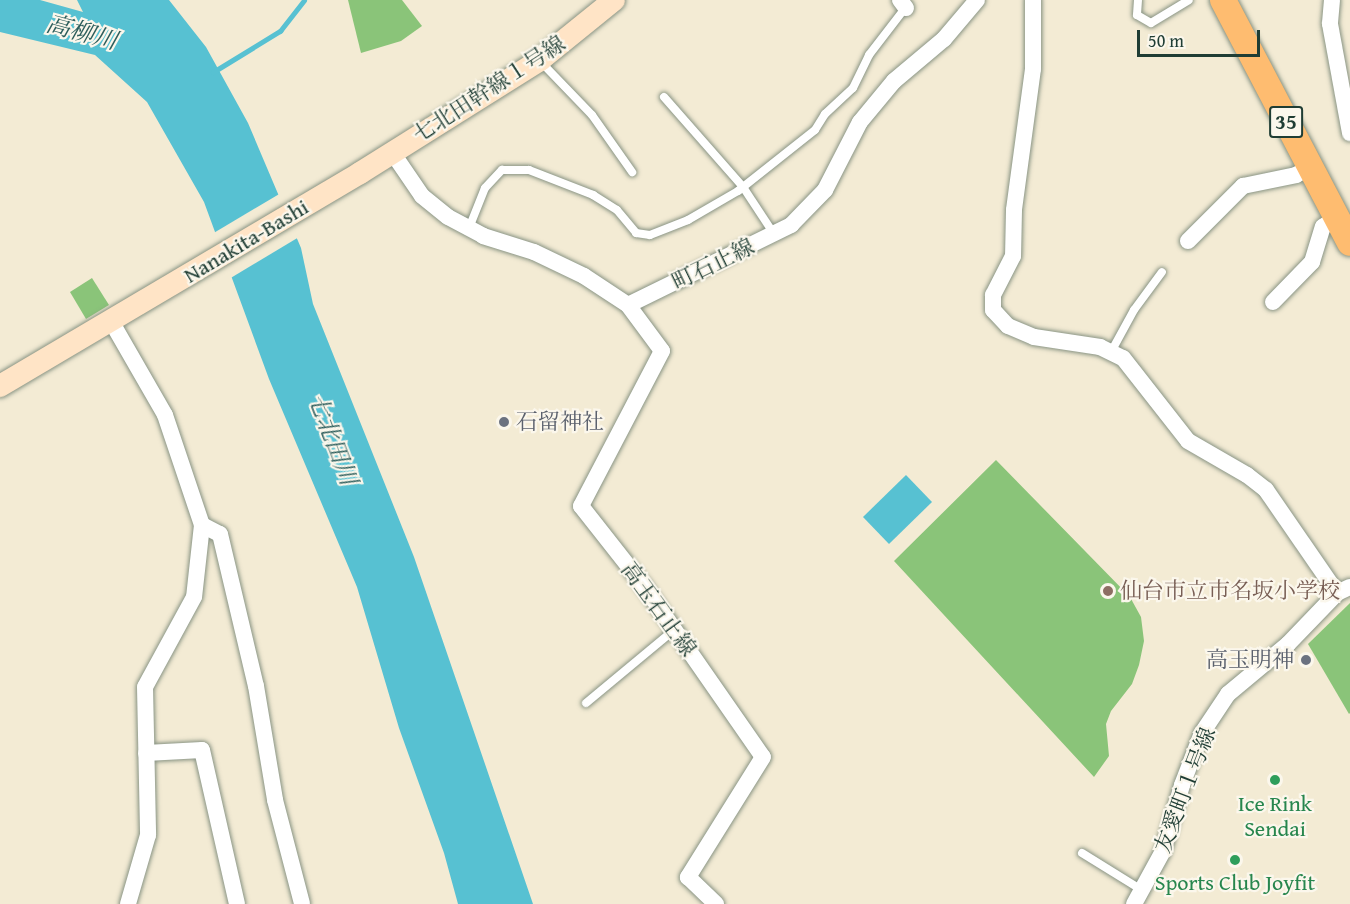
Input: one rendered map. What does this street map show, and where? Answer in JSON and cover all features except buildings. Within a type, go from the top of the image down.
[{"type":"main road","name":"35","points":[[1223,0],[1310,167],[1343,212]]},
{"type":"main road","name":"35","points":[[1240,0],[1343,212],[1350,243]]},
{"type":"street","name":"七北田幹線１号線","points":[[360,172],[540,60],[614,0]]},
{"type":"street","name":"町石止線","points":[[628,305],[791,225],[825,190],[860,122],[894,81],[944,39],[977,0]]},
{"type":"street","points":[[1033,0],[1033,69],[1014,210],[1013,256],[993,295],[993,310],[1008,326],[1034,337],[1111,352],[1124,358],[1140,374],[1165,416],[1188,441],[1247,475],[1266,490],[1344,590]]},
{"type":"street","points":[[1332,0],[1330,24],[1350,133]]},
{"type":"street","points":[[392,152],[422,196],[469,228],[534,252],[584,276],[628,305]]},
{"type":"street","points":[[1188,241],[1243,186],[1296,175],[1310,167]]},
{"type":"street","name":"Nanakita-Bashi","points":[[111,321],[360,172]]},
{"type":"street","points":[[1273,302],[1312,262],[1323,227],[1343,212]]},
{"type":"street","name":"高玉石止線","points":[[628,305],[662,351],[581,506],[674,630],[763,757],[688,877],[716,904]]},
{"type":"street","points":[[0,386],[111,321],[165,415],[202,525],[194,597],[145,687],[148,835],[128,904]]},
{"type":"street","points":[[202,525],[220,534],[255,686],[275,800],[303,904]]},
{"type":"street","name":"友愛町１号線","points":[[1138,897],[1163,851],[1182,785],[1209,723],[1240,681],[1288,644],[1344,590]]},
{"type":"street","points":[[146,753],[202,750],[237,904]]},
{"type":"lane","points":[[1138,0],[1137,15],[1151,23],[1189,0]]},
{"type":"lane","points":[[469,228],[485,188],[502,170],[529,170],[593,195],[617,210],[636,232],[650,235],[688,220],[743,187],[815,130],[825,114],[854,88],[869,55],[905,3]]},
{"type":"lane","points":[[540,60],[592,115],[632,172]]},
{"type":"lane","points":[[664,98],[743,187],[774,234]]},
{"type":"lane","points":[[1111,352],[1134,310],[1162,272]]},
{"type":"lane","points":[[586,703],[674,630]]},
{"type":"lane","points":[[1082,853],[1138,897]]},
{"type":"green space","points":[[348,0],[402,0],[422,26],[401,41],[361,53]]},
{"type":"green space","points":[[92,278],[109,305],[86,319],[70,292]]},
{"type":"green space","points":[[996,460],[1130,597],[1141,617],[1144,641],[1139,665],[1132,684],[1111,711],[1106,724],[1109,756],[1094,777],[894,561]]},
{"type":"green space","points":[[1350,603],[1350,713],[1349,714],[1308,644]]},
{"type":"water","points":[[0,0],[40,0],[83,12],[77,0],[169,0],[206,47],[248,123],[301,248],[313,304],[414,557],[533,904],[458,904],[444,853],[399,728],[357,587],[269,379],[204,202],[147,102],[95,55],[0,32]]},
{"type":"water","points":[[906,475],[932,502],[889,544],[863,517]]},
{"type":"pier","points":[[281,193],[299,237],[229,279],[212,234]]},
{"type":"waterway","points":[[213,72],[280,31],[304,0]]},
{"type":"place","name":"石留神社","points":[[504,422]]},
{"type":"place","name":"仙台市立市名坂小学校","points":[[1108,591]]},
{"type":"place","name":"高玉明神","points":[[1306,660]]},
{"type":"place","name":"Ice Rink Sendai","points":[[1275,780]]},
{"type":"place","name":"Sports Club Joyfit","points":[[1235,860]]},
{"type":"water label","name":"高柳川","points":[[82,32]]},
{"type":"water label","name":"七北田川","points":[[333,439]]}]
